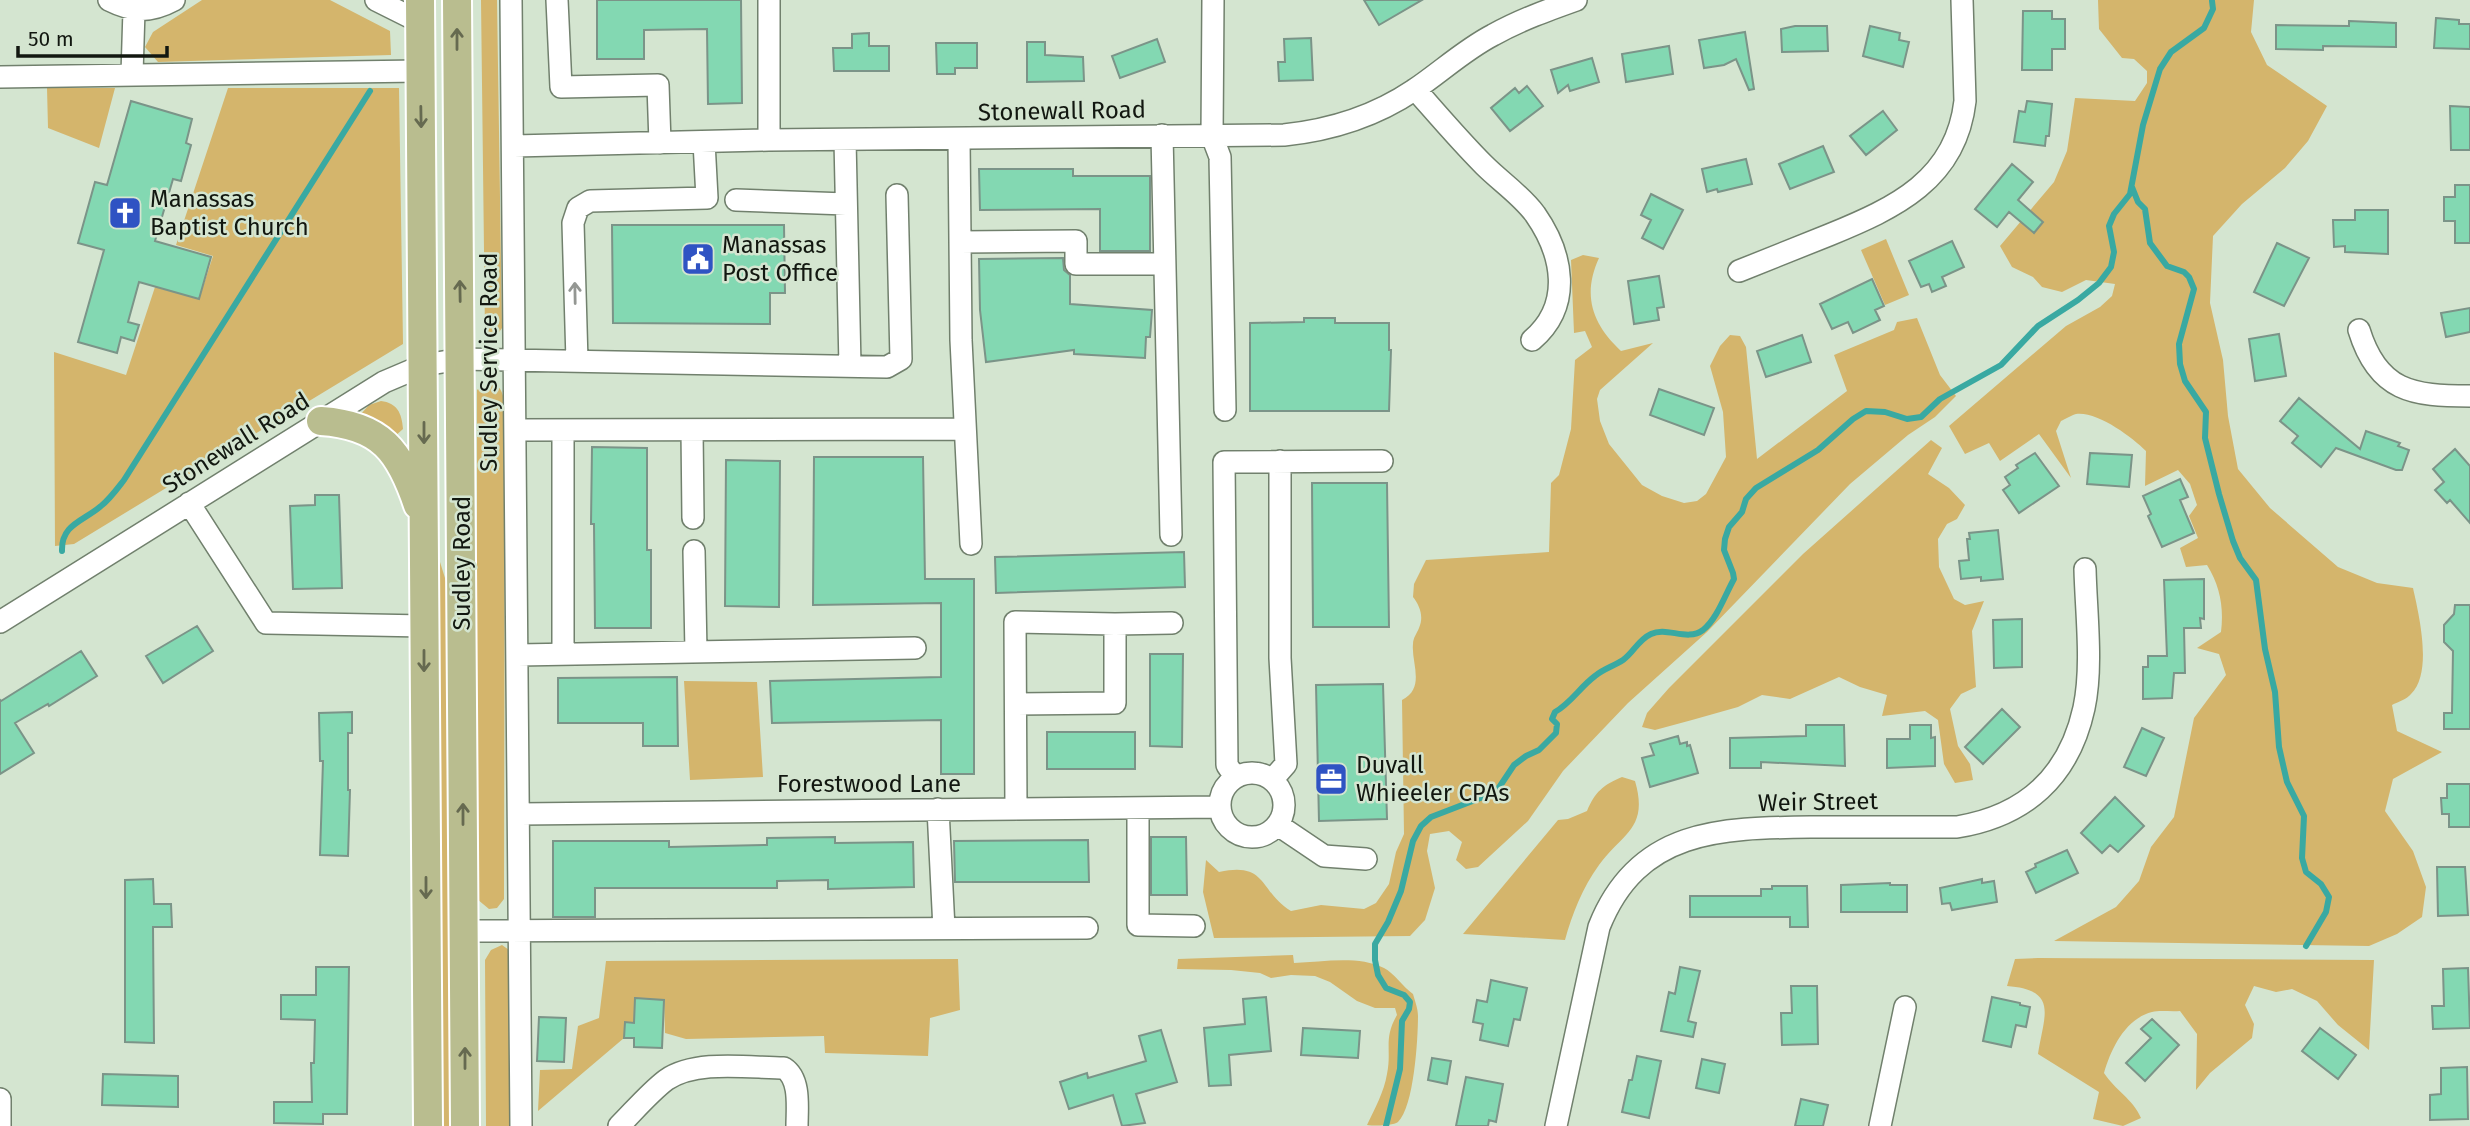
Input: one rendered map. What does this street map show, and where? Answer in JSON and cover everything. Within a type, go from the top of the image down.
[{"type":"main road","name":"Sudley Road","points":[[457,0],[466,1126]]},
{"type":"main road","name":"Sudley Road","points":[[420,11],[428,1126]]},
{"type":"main road","points":[[321,421],[359,426],[384,442],[402,467],[414,494],[424,528]]},
{"type":"street","points":[[109,0],[134,10],[152,10],[168,2]]},
{"type":"street","points":[[376,0],[420,11]]},
{"type":"street","name":"Sudley Service Road","points":[[511,0],[521,1126]]},
{"type":"street","points":[[557,0],[561,87],[659,85],[660,143]]},
{"type":"street","points":[[769,0],[769,140]]},
{"type":"street","points":[[1213,0],[1212,136],[1220,157],[1226,410]]},
{"type":"street","name":"Stonewall Road","points":[[514,146],[769,140],[1284,135],[1319,131],[1352,122],[1383,109],[1492,35],[1532,15],[1577,0]]},
{"type":"street","points":[[1740,271],[1890,208],[1916,190],[1937,170],[1951,150],[1963,116],[1965,101],[1962,0]]},
{"type":"street","points":[[132,74],[134,10]]},
{"type":"street","points":[[0,77],[420,71]]},
{"type":"street","points":[[1415,89],[1485,167],[1535,214],[1557,255],[1560,288],[1556,307],[1547,323],[1532,340]]},
{"type":"street","points":[[1162,135],[1171,535]]},
{"type":"street","points":[[959,139],[965,429],[971,544]]},
{"type":"street","points":[[845,140],[850,366]]},
{"type":"street","points":[[577,361],[573,223],[578,208],[583,203],[599,200],[706,198],[704,142]]},
{"type":"street","name":"Stonewall Road","points":[[0,622],[384,382],[424,365],[461,359],[887,367],[901,359],[897,195]]},
{"type":"street","points":[[736,200],[846,204]]},
{"type":"street","points":[[960,242],[1076,241],[1076,264],[1164,264]]},
{"type":"street","points":[[2360,330],[2365,348],[2375,365],[2388,379],[2404,389],[2435,396],[2470,396]]},
{"type":"street","points":[[516,430],[965,429]]},
{"type":"street","points":[[563,430],[563,654]]},
{"type":"street","points":[[692,430],[693,518]]},
{"type":"street","points":[[1272,780],[1286,764],[1280,658],[1280,461]]},
{"type":"street","points":[[1235,777],[1227,765],[1224,462],[1382,461]]},
{"type":"street","points":[[189,503],[266,624],[424,626]]},
{"type":"street","points":[[694,551],[696,652]]},
{"type":"street","name":"Weir Street","points":[[1556,1126],[1599,927],[1606,907],[1621,885],[1640,866],[1662,850],[1703,834],[1765,828],[1957,827],[1981,823],[2012,811],[2040,790],[2063,762],[2074,741],[2085,706],[2085,569]]},
{"type":"street","points":[[1016,809],[1015,622],[1172,623]]},
{"type":"street","points":[[1016,704],[1115,703],[1115,624]]},
{"type":"street","points":[[518,655],[915,648]]},
{"type":"street","points":[[1254,773],[1272,780],[1282,793],[1284,801],[1282,818],[1278,825],[1272,831],[1257,837],[1241,836],[1227,826],[1220,807],[1224,789],[1235,777],[1254,773]]},
{"type":"street","name":"Forestwood Lane","points":[[520,814],[1220,807]]},
{"type":"street","points":[[1138,808],[1138,925],[1194,926]]},
{"type":"street","points":[[939,809],[944,929]]},
{"type":"street","points":[[1278,825],[1324,856],[1366,859]]},
{"type":"street","points":[[464,931],[521,933],[1087,928]]},
{"type":"street","points":[[1880,1126],[1905,1007]]},
{"type":"street","points":[[619,1126],[667,1080],[684,1071],[704,1067],[785,1068],[792,1073],[795,1081],[797,1126]]},
{"type":"street","points":[[0,1099],[0,1126]]},
{"type":"shaded area","points":[[202,0],[330,0],[390,31],[391,55],[158,62],[145,47],[153,32]]},
{"type":"shaded area","points":[[481,0],[497,0],[502,328],[495,338],[485,334]]},
{"type":"shaded area","points":[[2098,0],[2254,0],[2251,32],[2267,65],[2327,106],[2308,141],[2285,168],[2242,204],[2213,236],[2210,303],[2223,360],[2228,416],[2238,469],[2270,508],[2338,567],[2377,583],[2413,588],[2423,643],[2421,672],[2418,685],[2411,694],[2392,705],[2397,731],[2442,752],[2393,779],[2385,811],[2413,851],[2426,887],[2422,917],[2397,934],[2369,946],[2054,941],[2116,907],[2139,881],[2151,847],[2174,817],[2194,718],[2226,675],[2219,654],[2197,648],[2221,632],[2222,614],[2218,589],[2207,565],[2186,567],[2180,548],[2198,538],[2189,516],[2197,505],[2190,484],[2178,470],[2145,486],[2146,451],[2114,426],[2084,414],[2076,414],[2061,421],[2056,431],[2071,478],[2039,434],[2000,461],[1989,443],[1965,454],[1949,426],[2066,326],[2100,307],[2112,296],[2115,284],[2086,280],[2062,292],[2042,287],[2033,277],[2012,267],[2000,246],[2054,182],[2067,151],[2075,98],[2135,101],[2147,83],[2147,71],[2134,59],[2122,58],[2099,29]]},
{"type":"shaded area","points":[[47,88],[115,88],[99,148],[48,128]]},
{"type":"shaded area","points":[[228,88],[399,88],[403,344],[74,544],[55,546],[54,352],[126,375],[155,287],[199,299],[213,256],[176,245]]},
{"type":"shaded area","points":[[1886,239],[1909,295],[1885,305],[1861,250]]},
{"type":"shaded area","points":[[1583,255],[1599,258],[1591,284],[1591,297],[1597,319],[1611,341],[1621,351],[1653,343],[1600,390],[1597,399],[1600,421],[1609,444],[1642,485],[1662,496],[1684,503],[1697,501],[1706,494],[1726,457],[1723,412],[1710,366],[1720,346],[1730,335],[1740,336],[1746,347],[1757,459],[1847,391],[1834,355],[1894,330],[1897,322],[1917,318],[1940,375],[1956,396],[1935,417],[1908,435],[1850,484],[1707,632],[1628,703],[1563,771],[1528,821],[1478,867],[1466,869],[1456,860],[1462,842],[1449,831],[1430,834],[1427,851],[1435,888],[1425,920],[1410,936],[1214,938],[1203,892],[1206,860],[1219,872],[1235,870],[1255,874],[1291,911],[1321,905],[1364,909],[1376,903],[1389,884],[1396,852],[1404,834],[1402,700],[1414,689],[1416,682],[1413,642],[1421,620],[1413,597],[1414,584],[1426,560],[1549,552],[1551,483],[1559,475],[1571,429],[1575,360],[1592,347],[1585,331],[1574,333],[1571,260]]},
{"type":"shaded area","points":[[486,381],[500,388],[505,403],[504,899],[497,908],[489,909],[477,899],[477,390]]},
{"type":"shaded area","points":[[381,401],[391,404],[400,414],[403,429],[394,437],[360,415],[369,405]]},
{"type":"shaded area","points":[[1931,440],[1942,448],[1928,474],[1949,488],[1965,505],[1957,519],[1947,524],[1938,539],[1939,567],[1954,599],[1965,605],[1984,601],[1972,631],[1976,687],[1961,694],[1950,709],[1958,746],[1970,764],[1973,780],[1955,783],[1944,764],[1938,720],[1925,711],[1882,716],[1887,695],[1839,677],[1790,699],[1762,695],[1738,707],[1655,730],[1642,727],[1647,713],[1669,688],[1803,554]]},
{"type":"shaded area","points":[[435,546],[450,594],[452,1126],[438,1126]]},
{"type":"shaded area","points":[[684,681],[757,682],[763,777],[690,780]]},
{"type":"shaded area","points":[[1622,777],[1635,781],[1639,810],[1636,820],[1588,882],[1565,940],[1463,934],[1558,820],[1587,811],[1600,790]]},
{"type":"shaded area","points":[[502,945],[509,950],[511,959],[510,1126],[486,1126],[485,960],[491,950]]},
{"type":"shaded area","points":[[1293,955],[1294,963],[1340,960],[1374,964],[1388,970],[1413,994],[1418,1016],[1414,1072],[1408,1102],[1398,1122],[1379,1126],[1367,1125],[1386,1081],[1390,1031],[1397,1015],[1395,1008],[1375,1008],[1357,1001],[1330,982],[1315,976],[1271,978],[1260,973],[1231,970],[1177,969],[1178,959]]},
{"type":"shaded area","points":[[958,959],[960,1010],[930,1018],[928,1056],[825,1053],[824,1036],[686,1039],[665,1033],[664,1000],[636,998],[634,1023],[625,1022],[624,1038],[538,1111],[540,1070],[572,1069],[578,1026],[599,1018],[606,961]]},
{"type":"shaded area","points":[[2015,959],[2374,960],[2369,1050],[2338,1025],[2317,1001],[2292,989],[2276,992],[2254,986],[2245,1005],[2254,1024],[2252,1038],[2210,1073],[2196,1090],[2197,1034],[2180,1011],[2152,1012],[2134,1021],[2120,1036],[2104,1073],[2141,1118],[2123,1126],[2093,1119],[2099,1092],[2038,1054],[2045,1016],[2041,999],[2024,988],[2007,986]]},
{"type":"building","points":[[597,0],[741,0],[742,103],[708,104],[707,29],[644,30],[644,59],[597,59]]},
{"type":"building","points":[[1364,0],[1422,0],[1379,25]]},
{"type":"building","points":[[2023,11],[2052,11],[2052,19],[2065,19],[2065,49],[2052,49],[2052,70],[2022,70]]},
{"type":"building","points":[[2436,18],[2470,24],[2470,49],[2434,48]]},
{"type":"building","points":[[2349,21],[2396,23],[2396,47],[2323,46],[2323,50],[2276,49],[2276,25],[2349,26]]},
{"type":"building","points":[[1827,26],[1828,51],[1782,52],[1781,29]]},
{"type":"building","points":[[1870,26],[1900,33],[1899,40],[1909,42],[1903,67],[1863,56]]},
{"type":"building","points":[[1745,32],[1754,89],[1749,90],[1736,59],[1724,65],[1704,68],[1699,40]]},
{"type":"building","points":[[869,33],[869,46],[889,46],[889,71],[834,71],[833,48],[852,48],[852,34]]},
{"type":"building","points":[[1311,38],[1313,80],[1279,81],[1278,62],[1285,62],[1284,39]]},
{"type":"building","points":[[1157,39],[1165,62],[1120,78],[1112,56]]},
{"type":"building","points":[[1027,42],[1045,42],[1045,55],[1083,57],[1084,81],[1027,82]]},
{"type":"building","points":[[936,43],[977,43],[977,68],[955,68],[955,74],[937,74]]},
{"type":"building","points":[[1669,46],[1673,74],[1626,82],[1622,54]]},
{"type":"building","points":[[1592,58],[1599,82],[1570,91],[1568,85],[1558,93],[1551,70]]},
{"type":"building","points":[[1527,86],[1543,106],[1510,131],[1491,108],[1515,88],[1519,93]]},
{"type":"building","name":"Manassas Baptist Church","points":[[131,101],[192,119],[186,143],[191,145],[181,181],[173,179],[155,241],[211,257],[199,299],[139,282],[128,322],[139,325],[134,341],[121,337],[117,353],[78,342],[104,250],[78,243],[95,182],[107,185]]},
{"type":"building","points":[[2027,101],[2052,104],[2049,136],[2046,136],[2045,146],[2014,142],[2019,111],[2025,112]]},
{"type":"building","points":[[2450,106],[2470,107],[2470,150],[2451,150]]},
{"type":"building","points":[[1883,111],[1897,130],[1866,155],[1850,136]]},
{"type":"building","points":[[1823,146],[1834,172],[1790,189],[1779,164]]},
{"type":"building","points":[[1746,159],[1752,184],[1707,192],[1702,169]]},
{"type":"building","points":[[2012,164],[2033,182],[2018,200],[2043,222],[2034,233],[2009,212],[1997,227],[1975,209]]},
{"type":"building","points":[[979,169],[1073,169],[1073,176],[1150,176],[1150,251],[1100,251],[1100,209],[980,210]]},
{"type":"building","points":[[2455,185],[2470,185],[2470,243],[2455,243],[2455,221],[2444,221],[2444,197],[2455,197]]},
{"type":"building","points":[[1651,194],[1683,210],[1663,249],[1642,238],[1651,220],[1641,215]]},
{"type":"building","points":[[2355,210],[2388,210],[2388,254],[2345,252],[2345,246],[2334,247],[2333,220],[2355,220]]},
{"type":"building","name":"Manassas Post Office","points":[[612,225],[784,225],[785,293],[770,293],[770,324],[613,323]]},
{"type":"building","points":[[1952,241],[1964,267],[1942,277],[1946,286],[1932,292],[1929,284],[1921,287],[1909,261]]},
{"type":"building","points":[[2277,243],[2309,258],[2284,306],[2254,292]]},
{"type":"building","points":[[1063,258],[1064,270],[1070,275],[1070,304],[1152,310],[1145,358],[1074,354],[1074,350],[986,362],[980,310],[979,259]]},
{"type":"building","points":[[1659,276],[1664,307],[1657,308],[1659,320],[1634,324],[1628,281]]},
{"type":"building","points":[[1872,279],[1884,306],[1875,310],[1880,320],[1853,333],[1848,322],[1832,329],[1820,304]]},
{"type":"building","points":[[2470,308],[2470,332],[2446,337],[2441,313]]},
{"type":"building","points":[[1304,318],[1335,318],[1335,323],[1389,323],[1389,411],[1250,411],[1250,323],[1304,322]]},
{"type":"building","points":[[2279,334],[2286,376],[2255,381],[2249,339]]},
{"type":"building","points":[[1802,335],[1811,362],[1766,377],[1757,351]]},
{"type":"building","points":[[1659,389],[1714,408],[1704,435],[1650,415]]},
{"type":"building","points":[[2299,398],[2360,449],[2366,431],[2400,443],[2398,446],[2409,450],[2402,470],[2336,448],[2321,467],[2292,443],[2298,436],[2280,421]]},
{"type":"building","points":[[592,447],[647,448],[647,550],[651,550],[651,628],[595,628],[594,524],[591,524]]},
{"type":"building","points":[[2455,449],[2470,466],[2470,523],[2450,500],[2447,503],[2435,490],[2444,482],[2433,469]]},
{"type":"building","points":[[2035,453],[2059,486],[2019,513],[2003,490],[2010,485],[2005,477],[2018,468],[2016,465]]},
{"type":"building","points":[[2090,453],[2132,455],[2129,487],[2087,484]]},
{"type":"building","points":[[814,457],[923,457],[925,579],[974,579],[974,774],[941,774],[941,720],[772,723],[770,681],[941,677],[941,603],[813,605]]},
{"type":"building","points":[[726,460],[780,461],[779,607],[725,606]]},
{"type":"building","points":[[2180,479],[2188,497],[2180,500],[2194,533],[2162,547],[2148,516],[2151,514],[2143,496]]},
{"type":"building","points":[[1312,483],[1387,483],[1389,627],[1313,627]]},
{"type":"building","points":[[315,495],[339,495],[342,588],[293,589],[290,506],[315,505]]},
{"type":"building","points":[[1998,530],[2003,579],[1961,579],[1959,561],[1969,560],[1969,533]]},
{"type":"building","points":[[1184,552],[1185,587],[996,593],[995,557]]},
{"type":"building","points":[[2204,579],[2204,619],[2200,618],[2201,628],[2184,628],[2185,673],[2174,673],[2172,698],[2143,699],[2143,667],[2148,667],[2148,656],[2167,656],[2164,580]]},
{"type":"building","points":[[2455,605],[2470,605],[2470,729],[2444,729],[2444,713],[2452,713],[2453,651],[2444,642],[2444,625],[2454,614]]},
{"type":"building","points":[[2022,619],[2022,667],[1994,668],[1993,620]]},
{"type":"building","points":[[197,626],[213,651],[163,683],[146,656]]},
{"type":"building","points":[[81,651],[97,676],[49,706],[48,704],[15,723],[34,753],[0,774],[0,700]]},
{"type":"building","points":[[1150,654],[1183,654],[1182,747],[1150,746]]},
{"type":"building","points":[[677,677],[678,746],[643,746],[643,723],[558,723],[558,678]]},
{"type":"building","points":[[1383,684],[1387,819],[1319,821],[1316,685]]},
{"type":"building","points":[[2002,709],[2020,727],[1983,764],[1965,747]]},
{"type":"building","points":[[352,712],[352,733],[348,733],[348,856],[320,855],[323,761],[320,761],[319,713]]},
{"type":"building","points":[[1806,725],[1844,725],[1845,766],[1761,762],[1761,768],[1730,768],[1730,738],[1806,736]]},
{"type":"building","points":[[1910,725],[1931,725],[1931,738],[1935,737],[1935,766],[1887,768],[1887,739],[1910,739]]},
{"type":"building","points":[[2142,728],[2164,738],[2146,776],[2124,767]]},
{"type":"building","points":[[1047,732],[1135,732],[1135,769],[1047,769]]},
{"type":"building","points":[[1678,736],[1680,744],[1687,742],[1687,746],[1690,745],[1698,773],[1650,787],[1642,758],[1654,755],[1650,744]]},
{"type":"building","points":[[2447,784],[2470,784],[2470,827],[2449,827],[2449,814],[2442,814],[2441,798],[2447,798]]},
{"type":"building","points":[[2115,797],[2144,826],[2118,852],[2110,845],[2102,853],[2081,833]]},
{"type":"building","points":[[835,837],[835,843],[913,842],[914,887],[828,889],[828,880],[777,881],[777,888],[595,888],[595,917],[553,917],[553,841],[669,841],[669,847],[767,845],[767,838]]},
{"type":"building","points":[[1151,837],[1186,837],[1187,895],[1151,895]]},
{"type":"building","points":[[1088,840],[1089,882],[955,882],[954,841]]},
{"type":"building","points":[[2067,850],[2078,873],[2036,893],[2026,872],[2036,867],[2035,864]]},
{"type":"building","points":[[2437,867],[2465,867],[2468,915],[2438,916]]},
{"type":"building","points":[[153,879],[154,904],[171,904],[172,927],[153,927],[154,1043],[125,1042],[125,880]]},
{"type":"building","points":[[1982,879],[1982,883],[1994,881],[1997,902],[1952,910],[1950,903],[1942,904],[1940,888]]},
{"type":"building","points":[[1841,885],[1907,885],[1907,912],[1841,912]]},
{"type":"building","points":[[1772,886],[1807,886],[1808,927],[1790,927],[1790,917],[1690,917],[1690,896],[1761,896],[1761,889],[1772,889]]},
{"type":"building","points":[[316,967],[349,967],[347,1114],[323,1114],[323,1124],[274,1123],[274,1102],[312,1102],[311,1063],[314,1063],[315,1020],[281,1019],[281,995],[316,995]]},
{"type":"building","points":[[1680,967],[1700,971],[1688,1021],[1696,1023],[1693,1037],[1661,1031],[1669,992],[1675,994]]},
{"type":"building","points":[[2468,968],[2470,1028],[2433,1029],[2432,1006],[2444,1006],[2443,969]]},
{"type":"building","points":[[1491,980],[1527,988],[1520,1020],[1514,1019],[1508,1046],[1480,1040],[1483,1024],[1473,1022],[1477,1000],[1487,1002]]},
{"type":"building","points":[[1791,986],[1817,986],[1818,1044],[1782,1045],[1781,1013],[1792,1013]]},
{"type":"building","points":[[1266,997],[1271,1051],[1229,1055],[1231,1085],[1209,1086],[1204,1028],[1245,1024],[1243,999]]},
{"type":"building","points":[[1992,997],[2030,1007],[2026,1027],[2016,1025],[2011,1047],[1983,1041]]},
{"type":"building","points":[[635,998],[664,1000],[662,1048],[634,1047],[634,1038],[624,1038],[625,1022],[634,1023]]},
{"type":"building","points":[[539,1017],[566,1018],[564,1062],[537,1061]]},
{"type":"building","points":[[2152,1019],[2179,1045],[2145,1081],[2126,1063],[2151,1038],[2141,1029]]},
{"type":"building","points":[[1303,1028],[1360,1031],[1358,1058],[1301,1055]]},
{"type":"building","points":[[2320,1028],[2356,1055],[2338,1079],[2302,1051]]},
{"type":"building","points":[[1161,1030],[1177,1082],[1136,1094],[1145,1123],[1122,1126],[1113,1095],[1069,1109],[1060,1082],[1087,1073],[1088,1078],[1146,1061],[1139,1036]]},
{"type":"building","points":[[1637,1056],[1661,1061],[1649,1118],[1622,1112]]},
{"type":"building","points":[[1432,1058],[1451,1061],[1447,1084],[1428,1080]]},
{"type":"building","points":[[1702,1059],[1725,1064],[1719,1093],[1696,1088]]},
{"type":"building","points":[[2467,1067],[2468,1119],[2430,1120],[2430,1095],[2441,1094],[2441,1068]]},
{"type":"building","points":[[103,1074],[178,1076],[178,1107],[102,1105]]},
{"type":"building","points":[[1466,1077],[1503,1084],[1496,1122],[1489,1120],[1488,1126],[1456,1126]]},
{"type":"building","points":[[1801,1099],[1828,1105],[1823,1126],[1795,1126]]},
{"type":"waterway","points":[[1386,1126],[1400,1069],[1402,1021],[1410,1002],[1404,995],[1386,988],[1378,975],[1375,944],[1401,891],[1413,841],[1421,826],[1431,817],[1496,792],[1514,765],[1539,750],[1556,733],[1557,724],[1552,719],[1555,712],[1598,674],[1623,660],[1651,634],[1664,632],[1690,635],[1708,625],[1734,579],[1724,550],[1729,527],[1742,512],[1746,499],[1756,488],[1818,450],[1866,411],[1885,412],[1907,419],[1921,417],[1940,399],[2001,365],[2038,326],[2099,283],[2111,267],[2114,252],[2109,226],[2114,214],[2130,194],[2143,125],[2160,69],[2171,52],[2204,28],[2213,9],[2212,1]]},
{"type":"waterway","points":[[62,551],[69,529],[104,503],[124,480],[370,91]]},
{"type":"waterway","points":[[2132,187],[2138,202],[2145,209],[2150,243],[2167,266],[2184,272],[2189,277],[2194,289],[2179,344],[2180,364],[2185,381],[2206,412],[2205,438],[2233,541],[2240,558],[2256,580],[2265,649],[2275,692],[2279,747],[2287,782],[2304,816],[2302,858],[2306,872],[2321,884],[2329,897],[2326,912],[2306,946]]},
{"type":"place","name":"Manassas Baptist Church","points":[[125,213]]},
{"type":"place","name":"Manassas Post Office","points":[[698,259]]},
{"type":"place","name":"Duvall Whieeler CPAs","points":[[1331,779]]}]
